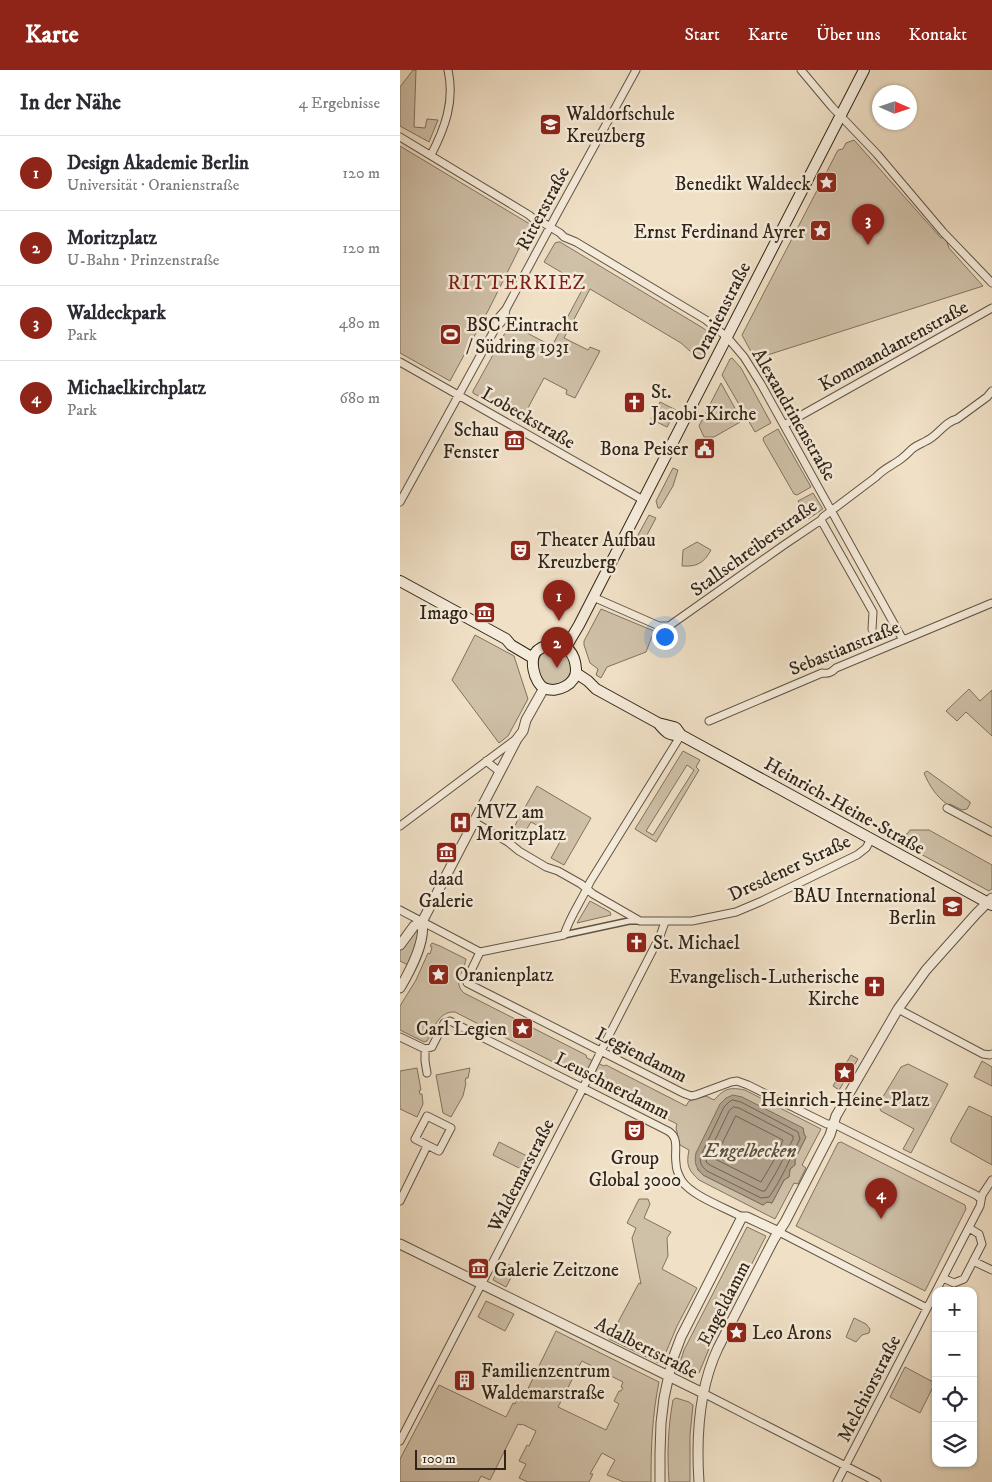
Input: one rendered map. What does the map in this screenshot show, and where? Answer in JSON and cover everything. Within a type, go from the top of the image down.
[{"type":"main road","name":"Oranienstraße","points":[[566,647],[864,70]]},
{"type":"main road","points":[[400,581],[506,639],[511,645],[535,654]]},
{"type":"main road","points":[[553,644],[566,647],[571,652],[576,666],[574,678],[567,686],[555,689],[544,688],[536,677],[532,663],[535,654],[553,644]]},
{"type":"main road","name":"Heinrich-Heine-Straße","points":[[574,678],[658,723],[672,736],[681,735],[991,902]]},
{"type":"street","points":[[431,156],[443,131],[448,113],[450,87],[448,70]]},
{"type":"street","name":"Ritterstraße","points":[[400,502],[496,327],[505,317],[506,310],[550,227],[636,70]]},
{"type":"street","points":[[801,70],[840,116],[877,154],[943,232],[992,282]]},
{"type":"street","name":"Alexandrinenstraße","points":[[400,137],[536,220],[567,235],[706,320],[727,337],[748,363],[903,640]]},
{"type":"street","name":"Kommandantenstraße","points":[[784,425],[992,308]]},
{"type":"street","name":"Lobeckstraße","points":[[400,362],[643,500]]},
{"type":"street","name":"Stallschreiberstraße","points":[[593,597],[659,626],[669,626],[784,545],[794,540],[883,470],[906,456],[922,442],[926,442],[942,430],[945,425],[957,419],[987,397],[992,391]]},
{"type":"street","points":[[821,520],[873,612],[872,629]]},
{"type":"street","name":"Sebastianstraße","points":[[709,721],[822,673],[828,674],[833,672],[836,668],[992,603]]},
{"type":"street","points":[[400,826],[516,739],[523,731],[526,720],[544,688]]},
{"type":"street","points":[[564,935],[569,920],[595,874],[681,735]]},
{"type":"street","points":[[400,945],[414,926],[422,922],[516,739]]},
{"type":"street","points":[[486,761],[500,772]]},
{"type":"street","points":[[947,808],[992,832]]},
{"type":"street","points":[[474,822],[508,842],[519,851],[558,871],[640,921]]},
{"type":"street","name":"Dresdener Straße","points":[[480,952],[629,921],[692,921],[742,910],[857,855],[866,848],[872,839]]},
{"type":"street","points":[[834,1124],[898,1009],[932,962],[991,902]]},
{"type":"street","points":[[400,910],[480,952]]},
{"type":"street","points":[[400,988],[419,948],[424,930],[422,922]]},
{"type":"street","name":"Waldemarstraße","points":[[400,1441],[584,1087],[660,936],[665,922]]},
{"type":"street","name":"Legiendamm","points":[[480,952],[467,979],[467,983],[688,1095],[737,1081],[827,1124],[834,1124],[976,1195],[981,1200]]},
{"type":"street","points":[[898,1009],[983,1054],[992,1054]]},
{"type":"street","name":"Leuschnerdamm","points":[[425,1049],[432,1047],[444,1023],[450,1020],[584,1087],[672,1133],[676,1143],[675,1161],[678,1171],[684,1184],[696,1193],[779,1232]]},
{"type":"street","points":[[400,1036],[425,1049],[427,1073]]},
{"type":"street","points":[[427,1116],[451,1128],[439,1151],[427,1146],[416,1139],[427,1116]]},
{"type":"street","name":"Engeldamm","points":[[699,1482],[698,1450],[704,1393],[707,1375],[714,1356],[773,1240],[830,1135],[834,1124]]},
{"type":"street","points":[[400,1201],[427,1146]]},
{"type":"street","name":"Melchiorstraße","points":[[938,1287],[980,1206],[982,1195],[992,1180]]},
{"type":"street","points":[[660,1482],[661,1423],[672,1361],[680,1337],[742,1216]]},
{"type":"street","points":[[943,1278],[954,1283],[964,1279],[982,1244],[979,1234],[969,1228]]},
{"type":"street","points":[[779,1232],[927,1308]]},
{"type":"street","name":"Adalbertstraße","points":[[400,1244],[704,1393],[877,1482]]},
{"type":"street","points":[[973,1261],[992,1270]]},
{"type":"street","name":"Melchiorstraße","points":[[838,1482],[932,1299]]},
{"type":"shaded area","points":[[413,70],[416,70],[414,127],[425,128],[427,119],[438,120],[429,142],[400,126],[400,87]]},
{"type":"shaded area","points":[[854,140],[941,238],[945,237],[949,248],[983,286],[755,359],[742,335],[838,150],[843,149],[846,143]]},
{"type":"shaded area","points":[[400,146],[538,229],[527,250],[520,247],[450,381],[400,353]]},
{"type":"shaded area","points":[[558,242],[711,334],[712,340],[701,361],[681,343],[590,289],[564,338],[588,350],[590,347],[600,351],[575,398],[566,394],[567,390],[544,378],[521,421],[473,393],[510,324],[552,346],[582,290],[581,284],[544,262],[555,243]]},
{"type":"shaded area","points":[[732,358],[741,368],[771,423],[755,432],[722,375]]},
{"type":"shaded area","points":[[721,383],[742,421],[714,437],[704,437],[699,426]]},
{"type":"shaded area","points":[[660,402],[676,410],[667,427],[651,419]]},
{"type":"shaded area","points":[[778,429],[811,487],[797,495],[794,494],[763,440],[764,437]]},
{"type":"shaded area","points":[[673,468],[678,470],[673,486],[660,508],[658,508],[656,501]]},
{"type":"shaded area","points":[[813,493],[823,509],[808,519],[798,501]]},
{"type":"shaded area","points":[[649,515],[656,518],[640,548],[632,546]]},
{"type":"shaded area","points":[[697,542],[711,550],[703,561],[692,566],[682,566],[683,550]]},
{"type":"shaded area","points":[[601,609],[654,631],[646,652],[607,667],[601,678],[596,675],[598,669],[590,663],[584,641]]},
{"type":"shaded area","points":[[475,635],[514,656],[528,699],[508,736],[499,743],[452,680]]},
{"type":"shaded area","points":[[555,647],[569,656],[572,667],[570,679],[554,686],[543,683],[535,665],[539,654]]},
{"type":"shaded area","points":[[969,689],[980,701],[992,690],[992,736],[966,712],[957,721],[946,711]]},
{"type":"shaded area","points":[[683,751],[700,760],[696,767],[699,770],[656,842],[635,829]],"holes":[[[687,765],[694,770],[653,835],[646,831]]]},
{"type":"shaded area","points":[[927,771],[970,802],[967,809],[962,810],[950,804],[948,805],[940,798],[926,778],[924,773]]},
{"type":"shaded area","points":[[537,786],[591,818],[564,865],[551,858],[562,838],[531,822],[520,840],[510,834]]},
{"type":"shaded area","points":[[910,830],[929,830],[992,865],[992,889],[989,891],[904,845],[905,835]]},
{"type":"shaded area","points":[[590,901],[610,912],[611,915],[577,923]]},
{"type":"shaded area","points":[[415,928],[422,931],[410,966],[400,961],[400,948]]},
{"type":"shaded area","points":[[432,943],[466,959],[459,981],[459,985],[464,993],[586,1055],[587,1058],[604,1066],[606,1065],[686,1106],[689,1101],[706,1096],[714,1100],[725,1091],[740,1089],[821,1129],[802,1165],[806,1168],[798,1184],[794,1183],[775,1219],[699,1180],[689,1167],[689,1150],[680,1145],[676,1128],[677,1124],[597,1084],[596,1080],[559,1065],[455,1012],[444,1014],[434,1026],[427,1041],[424,1042],[400,1030],[400,1006],[416,980],[428,953],[430,954],[432,947],[430,946]],"holes":[[[803,1128],[806,1137],[795,1159],[795,1165],[790,1169],[789,1177],[784,1180],[772,1203],[767,1202],[763,1205],[703,1175],[697,1169]]]},
{"type":"shaded area","points":[[851,1055],[858,1059],[839,1090],[833,1086]]},
{"type":"shaded area","points":[[982,1061],[992,1067],[992,1086],[974,1077]]},
{"type":"shaded area","points":[[908,1064],[948,1084],[911,1153],[903,1149],[914,1129],[881,1111],[878,1105],[901,1067]]},
{"type":"shaded area","points":[[417,1068],[421,1090],[419,1091],[422,1094],[423,1104],[417,1117],[400,1109],[400,1071]]},
{"type":"shaded area","points":[[470,1068],[463,1096],[451,1117],[443,1113],[436,1075]]},
{"type":"shaded area","points":[[969,1106],[992,1117],[992,1165],[951,1142],[951,1138]]},
{"type":"shaded area","points":[[499,1142],[535,1160],[529,1173],[493,1155]]},
{"type":"shaded area","points":[[841,1142],[965,1205],[966,1209],[925,1291],[796,1226],[838,1143]]},
{"type":"shaded area","points":[[639,1199],[648,1199],[650,1204],[644,1218],[671,1232],[667,1238],[668,1256],[662,1269],[697,1288],[677,1326],[661,1364],[609,1339],[639,1283],[641,1284],[632,1238],[636,1228],[627,1223]]},
{"type":"shaded area","points":[[747,1227],[766,1236],[711,1344],[699,1373],[694,1374],[685,1371],[679,1366],[684,1350]]},
{"type":"shaded area","points":[[502,1261],[516,1268],[506,1287],[493,1280]]},
{"type":"shaded area","points":[[486,1301],[514,1314],[505,1331],[478,1317]]},
{"type":"shaded area","points":[[854,1318],[866,1324],[870,1329],[869,1333],[862,1335],[856,1342],[846,1337]]},
{"type":"shaded area","points":[[556,1331],[659,1382],[652,1432],[651,1482],[624,1482],[607,1475],[615,1460],[602,1453],[590,1474],[593,1474],[589,1482],[528,1482],[519,1478],[526,1464],[519,1461],[536,1431],[518,1424],[490,1480],[481,1476],[478,1482],[400,1482],[400,1459],[439,1385],[506,1417],[519,1395],[524,1397]],"holes":[[[582,1361],[600,1370],[601,1368],[606,1371],[605,1373],[623,1382],[621,1387],[623,1388],[619,1391],[614,1401],[619,1404],[606,1430],[558,1407],[577,1370],[577,1365],[579,1366]]]},
{"type":"shaded area","points":[[905,1367],[932,1381],[932,1389],[920,1413],[890,1397]]},
{"type":"shaded area","points":[[676,1398],[693,1405],[690,1435],[690,1482],[669,1482],[669,1430],[673,1400]]},
{"type":"water","name":"Engelbecken","points":[[733,1095],[742,1097],[803,1128],[806,1137],[795,1159],[795,1165],[790,1169],[789,1177],[784,1180],[772,1203],[767,1202],[763,1205],[703,1175],[696,1165],[696,1153],[720,1104],[726,1098]]},
{"type":"place","name":"Waldorfschule Kreuzberg","points":[[550,124]]},
{"type":"place","name":"Benedikt Waldeck","points":[[827,183]]},
{"type":"place","name":"Ernst Ferdinand Ayrer","points":[[821,231]]},
{"type":"place","name":"Waldeckpark","points":[[868,245]]},
{"type":"place","name":"BSC Eintracht / Südring 1931","points":[[450,335]]},
{"type":"place","name":"St. Jacobi-Kirche","points":[[635,402]]},
{"type":"place","name":"Schau Fenster","points":[[515,440]]},
{"type":"place","name":"Bona Peiser","points":[[704,448]]},
{"type":"place","name":"Theater Aufbau Kreuzberg","points":[[521,550]]},
{"type":"place","name":"Imago","points":[[484,612]]},
{"type":"place","name":"Design Akademie Berlin","points":[[559,621]]},
{"type":"place","name":"Moritzplatz","points":[[557,668]]},
{"type":"place","name":"MVZ am Moritzplatz","points":[[460,822]]},
{"type":"place","name":"daad Galerie","points":[[446,852]]},
{"type":"place","name":"BAU International Berlin","points":[[952,906]]},
{"type":"place","name":"St. Michael","points":[[637,942]]},
{"type":"place","name":"Oranienplatz","points":[[439,974]]},
{"type":"place","name":"Evangelisch-Lutherische Kirche","points":[[875,987]]},
{"type":"place","name":"Carl Legien","points":[[523,1028]]},
{"type":"place","name":"Heinrich-Heine-Platz","points":[[845,1073]]},
{"type":"place","name":"Group Global 3000","points":[[635,1131]]},
{"type":"place","name":"Michaelkirchplatz","points":[[881,1219]]},
{"type":"place","name":"Galerie Zeitzone","points":[[478,1269]]},
{"type":"place","name":"Leo Arons","points":[[736,1332]]},
{"type":"place","name":"Familienzentrum Waldemarstraße","points":[[465,1381]]},
{"type":"district","name":"RITTERKIEZ","points":[[517,282]]}]
